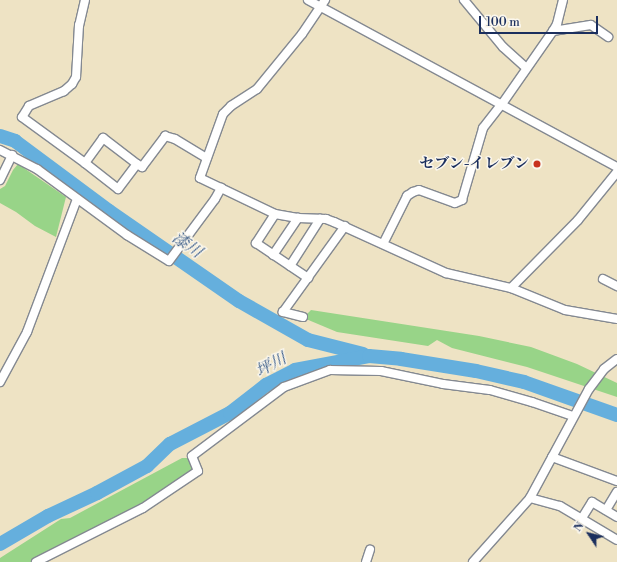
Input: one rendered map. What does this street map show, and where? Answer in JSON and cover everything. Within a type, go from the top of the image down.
[{"type":"street","points":[[85,0],[79,25],[76,77],[72,84],[64,91],[30,106],[22,117],[118,189],[137,164]]},
{"type":"street","points":[[308,0],[323,4],[617,167]]},
{"type":"street","points":[[464,0],[502,47],[526,68]]},
{"type":"street","points":[[384,244],[407,196],[413,192],[419,190],[455,203],[462,200],[483,128],[502,104],[553,31],[557,24],[563,0]]},
{"type":"street","points":[[323,4],[302,34],[257,89],[231,106],[224,114],[200,178],[275,214],[298,218],[326,219],[345,226],[446,273],[511,288],[565,310],[617,319]]},
{"type":"street","points":[[553,31],[591,25],[608,37]]},
{"type":"street","points":[[85,163],[103,138],[142,167],[165,136],[175,139],[207,158]]},
{"type":"street","points":[[0,150],[37,169],[77,199],[169,261],[216,199],[220,188]]},
{"type":"street","points":[[0,180],[12,155]]},
{"type":"street","points":[[511,288],[573,226],[617,172]]},
{"type":"street","points":[[0,382],[27,332],[77,199]]},
{"type":"street","points":[[275,214],[256,243],[308,278]]},
{"type":"street","points":[[273,254],[298,218]]},
{"type":"street","points":[[290,266],[320,219]]},
{"type":"street","points":[[303,316],[283,312],[345,226]]},
{"type":"street","points":[[603,279],[617,286]]},
{"type":"street","points":[[473,562],[530,498],[588,389],[604,369],[617,360]]},
{"type":"street","points":[[36,562],[143,508],[198,471],[192,456],[284,386],[330,370],[380,372],[443,384],[490,390],[573,416]]},
{"type":"street","points":[[552,457],[617,481]]},
{"type":"street","points":[[606,510],[617,492]]},
{"type":"street","points":[[530,498],[560,506],[617,540]]},
{"type":"street","points":[[582,518],[592,502],[617,517]]},
{"type":"street","points":[[366,562],[370,550]]},
{"type":"green space","points":[[18,164],[66,197],[56,237],[35,226],[16,212],[0,203],[0,189],[5,186],[13,170]]},
{"type":"green space","points":[[311,310],[479,336],[531,347],[577,364],[617,383],[617,397],[527,367],[452,348],[437,340],[428,346],[337,332],[306,319],[306,315]]},
{"type":"green space","points":[[182,458],[189,458],[194,471],[142,507],[32,562],[0,562],[0,558],[61,519],[70,518]]},
{"type":"waterway","name":"漆川","points":[[0,136],[15,141],[109,211],[239,301],[308,340],[363,354]]},
{"type":"waterway","name":"坪川","points":[[0,544],[48,516],[97,493],[147,466],[170,444],[230,413],[266,385],[295,370],[369,356],[401,359],[476,371],[524,382],[617,415]]},
{"type":"place","name":"セブン-イレブン","points":[[537,164]]}]
